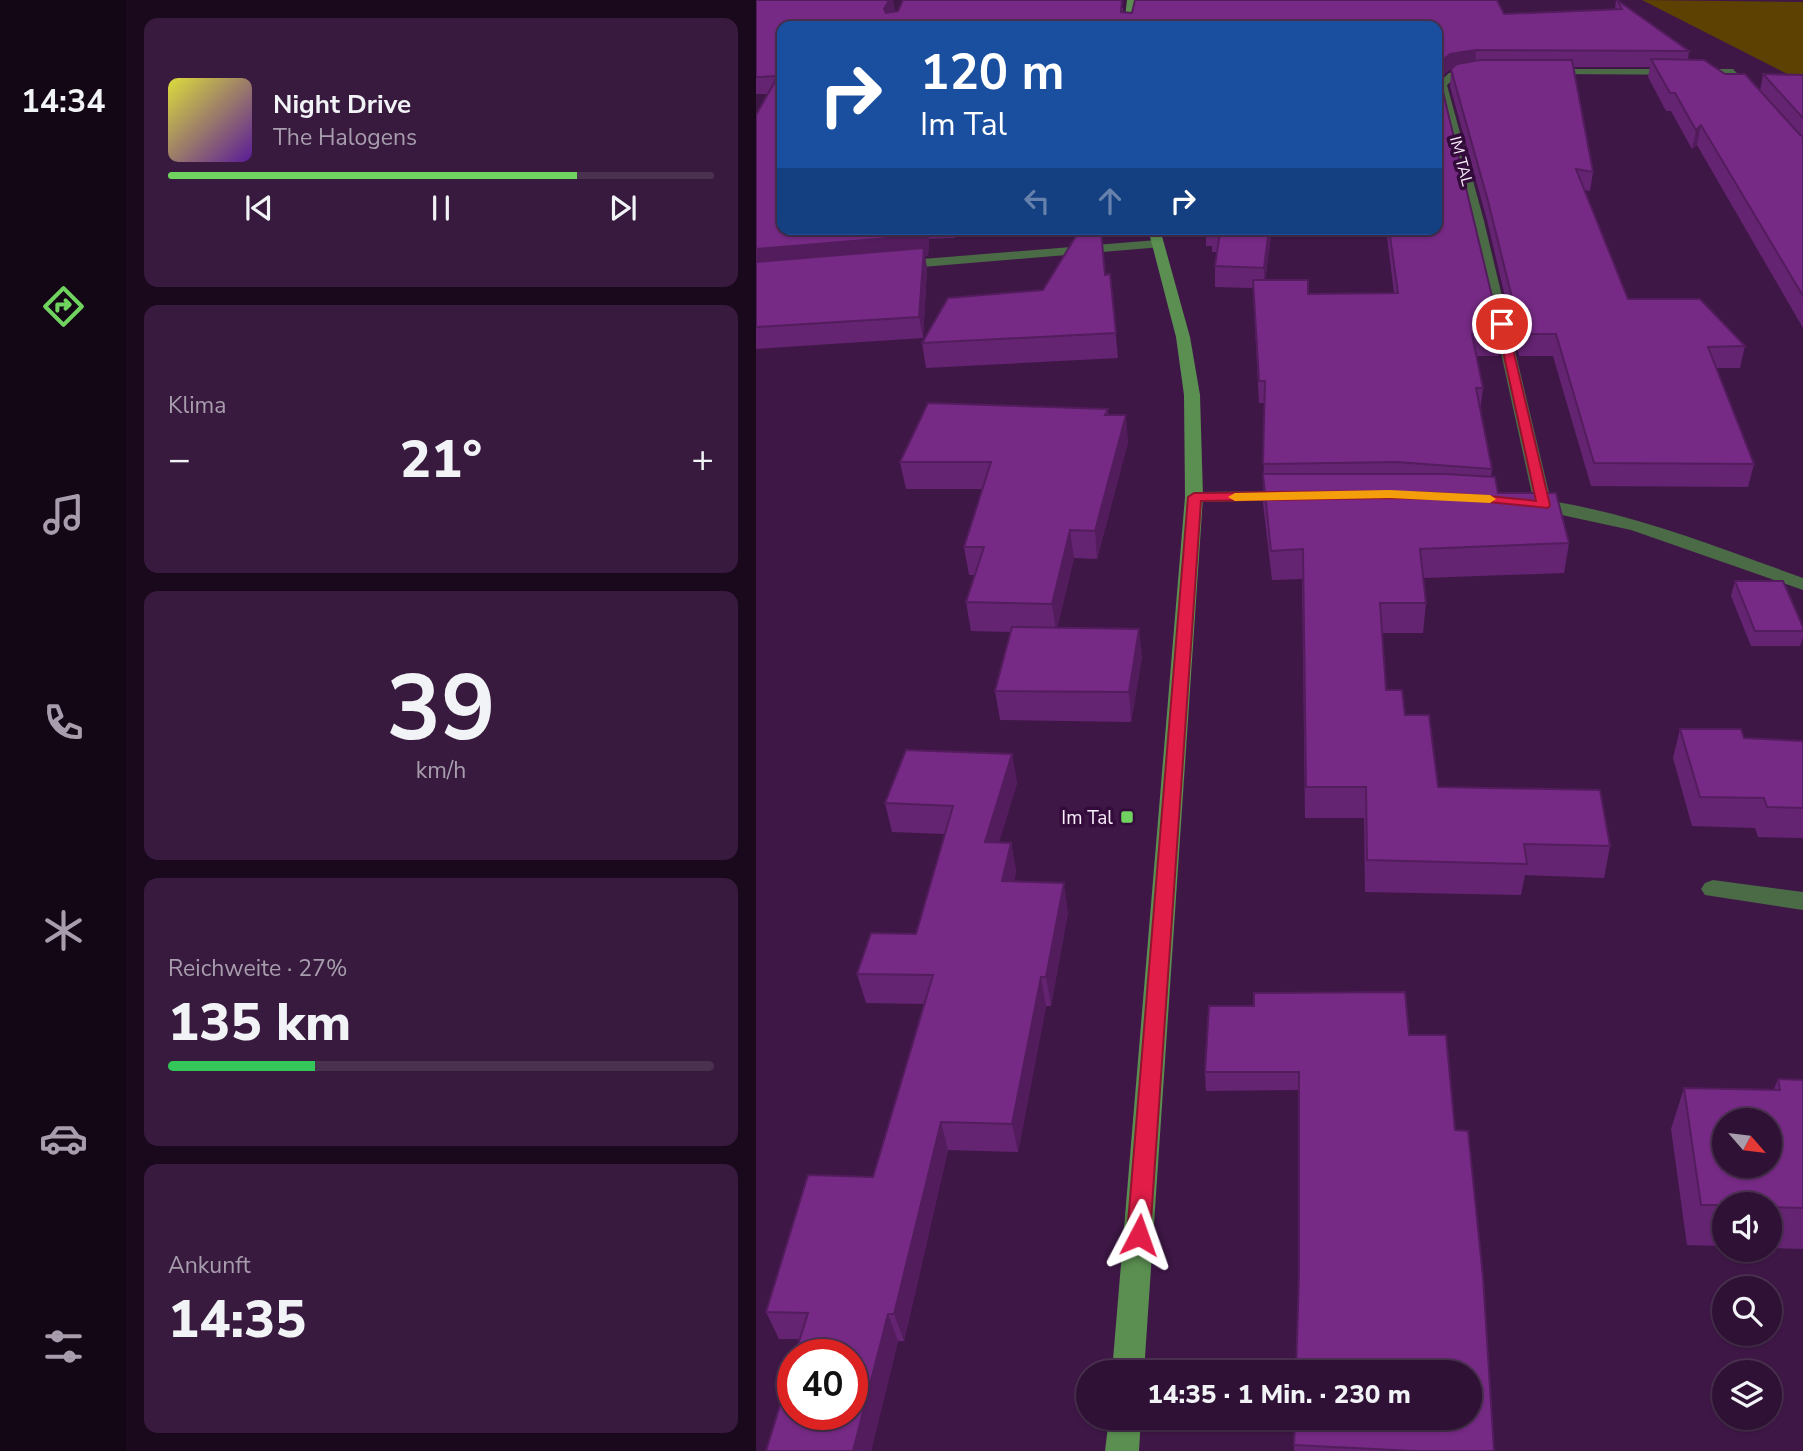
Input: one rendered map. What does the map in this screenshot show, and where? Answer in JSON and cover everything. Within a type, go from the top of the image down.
[{"type":"street","points":[[1129,21],[1130,2]]},
{"type":"street","points":[[1117,3],[1144,3]]},
{"type":"street","name":"IM TAL","points":[[1482,72],[1452,75],[1442,84],[1478,221],[1543,505]]},
{"type":"street","points":[[1529,72],[1733,72],[1758,101]]},
{"type":"street","points":[[881,266],[1156,237],[1183,337],[1192,395],[1194,497],[1129,1360]]},
{"type":"street","points":[[1194,497],[1306,496]]},
{"type":"street","points":[[1518,502],[1591,513],[1803,584]]},
{"type":"street","points":[[1713,889],[1803,901]]},
{"type":"street","points":[[1122,1451],[1124,1430]]},
{"type":"shaded area","points":[[1642,0],[1803,2],[1803,82]]},
{"type":"building","points":[[756,0],[889,0],[884,9],[886,13],[898,11],[903,0],[1122,0],[1121,12],[1132,13],[1135,0],[1497,0],[1504,14],[1622,9],[1617,0],[1689,51],[1476,50],[1450,54],[1442,61],[1442,21],[777,21],[777,76],[756,77]]},
{"type":"building","points":[[1651,59],[1704,60],[1725,74],[1745,74],[1803,136],[1803,296],[1701,125],[1696,130],[1675,93],[1670,93]]},
{"type":"building","points":[[1480,60],[1572,60],[1593,172],[1576,169],[1628,299],[1700,299],[1745,346],[1708,347],[1754,464],[1594,463],[1556,334],[1521,334],[1451,69],[1457,64]]},
{"type":"building","points":[[1763,74],[1803,75],[1803,118]]},
{"type":"building","points":[[777,78],[777,235],[925,235],[756,249],[756,115]]},
{"type":"building","points":[[1442,88],[1501,334],[1472,334],[1483,388],[1476,388],[1492,469],[1396,462],[1263,464],[1265,381],[1259,381],[1253,280],[1308,280],[1308,294],[1398,293],[1390,235],[1442,235]]},
{"type":"building","points":[[1077,235],[1101,235],[1105,275],[1110,274],[1116,333],[922,343],[948,298],[1043,290]]},
{"type":"building","points":[[1220,235],[1268,235],[1264,268],[1215,266]]},
{"type":"building","points":[[924,248],[919,317],[756,327],[756,262]]},
{"type":"building","points":[[928,403],[1108,409],[1105,415],[1126,415],[1095,531],[1070,530],[1052,604],[966,602],[984,547],[964,547],[991,462],[900,462]]},
{"type":"building","points":[[1263,474],[1445,474],[1495,477],[1498,493],[1556,493],[1569,543],[1420,549],[1426,603],[1380,603],[1386,690],[1402,690],[1405,715],[1429,715],[1438,787],[1600,790],[1610,846],[1524,844],[1527,864],[1367,860],[1366,787],[1306,787],[1303,549],[1271,551]]},
{"type":"building","points":[[1735,581],[1783,581],[1803,631],[1755,631]]},
{"type":"building","points":[[1012,627],[1139,629],[1129,692],[995,691]]},
{"type":"building","points":[[1680,729],[1741,729],[1744,738],[1803,741],[1803,808],[1767,807],[1764,798],[1700,797]]},
{"type":"building","points":[[906,750],[1012,754],[985,842],[1011,843],[1002,881],[1064,883],[1046,977],[1041,977],[1012,1124],[941,1122],[894,1314],[888,1314],[868,1392],[868,1339],[800,1339],[808,1313],[766,1312],[808,1175],[873,1177],[933,975],[857,974],[871,933],[916,934],[953,806],[885,803]]},
{"type":"building","points":[[1405,992],[1409,1035],[1446,1035],[1455,1130],[1468,1131],[1483,1277],[1494,1451],[1414,1451],[1294,1445],[1295,1430],[1482,1430],[1482,1360],[1296,1360],[1299,1072],[1205,1072],[1209,1006],[1254,1006],[1254,993]]},
{"type":"building","points":[[1778,1079],[1803,1080],[1803,1208],[1782,1207],[1782,1192],[1712,1192],[1712,1205],[1701,1205],[1684,1088],[1780,1090]]},
{"type":"building","points":[[777,1415],[777,1430],[858,1430],[853,1451],[766,1451]]},
{"type":"slow traffic","points":[[1235,497],[1390,494],[1490,499]]},
{"type":"place","name":"Im Tal","points":[[1127,817]]},
{"type":"route","points":[[1139,1235],[1194,497],[1390,494],[1468,496],[1543,505],[1502,324]]}]
